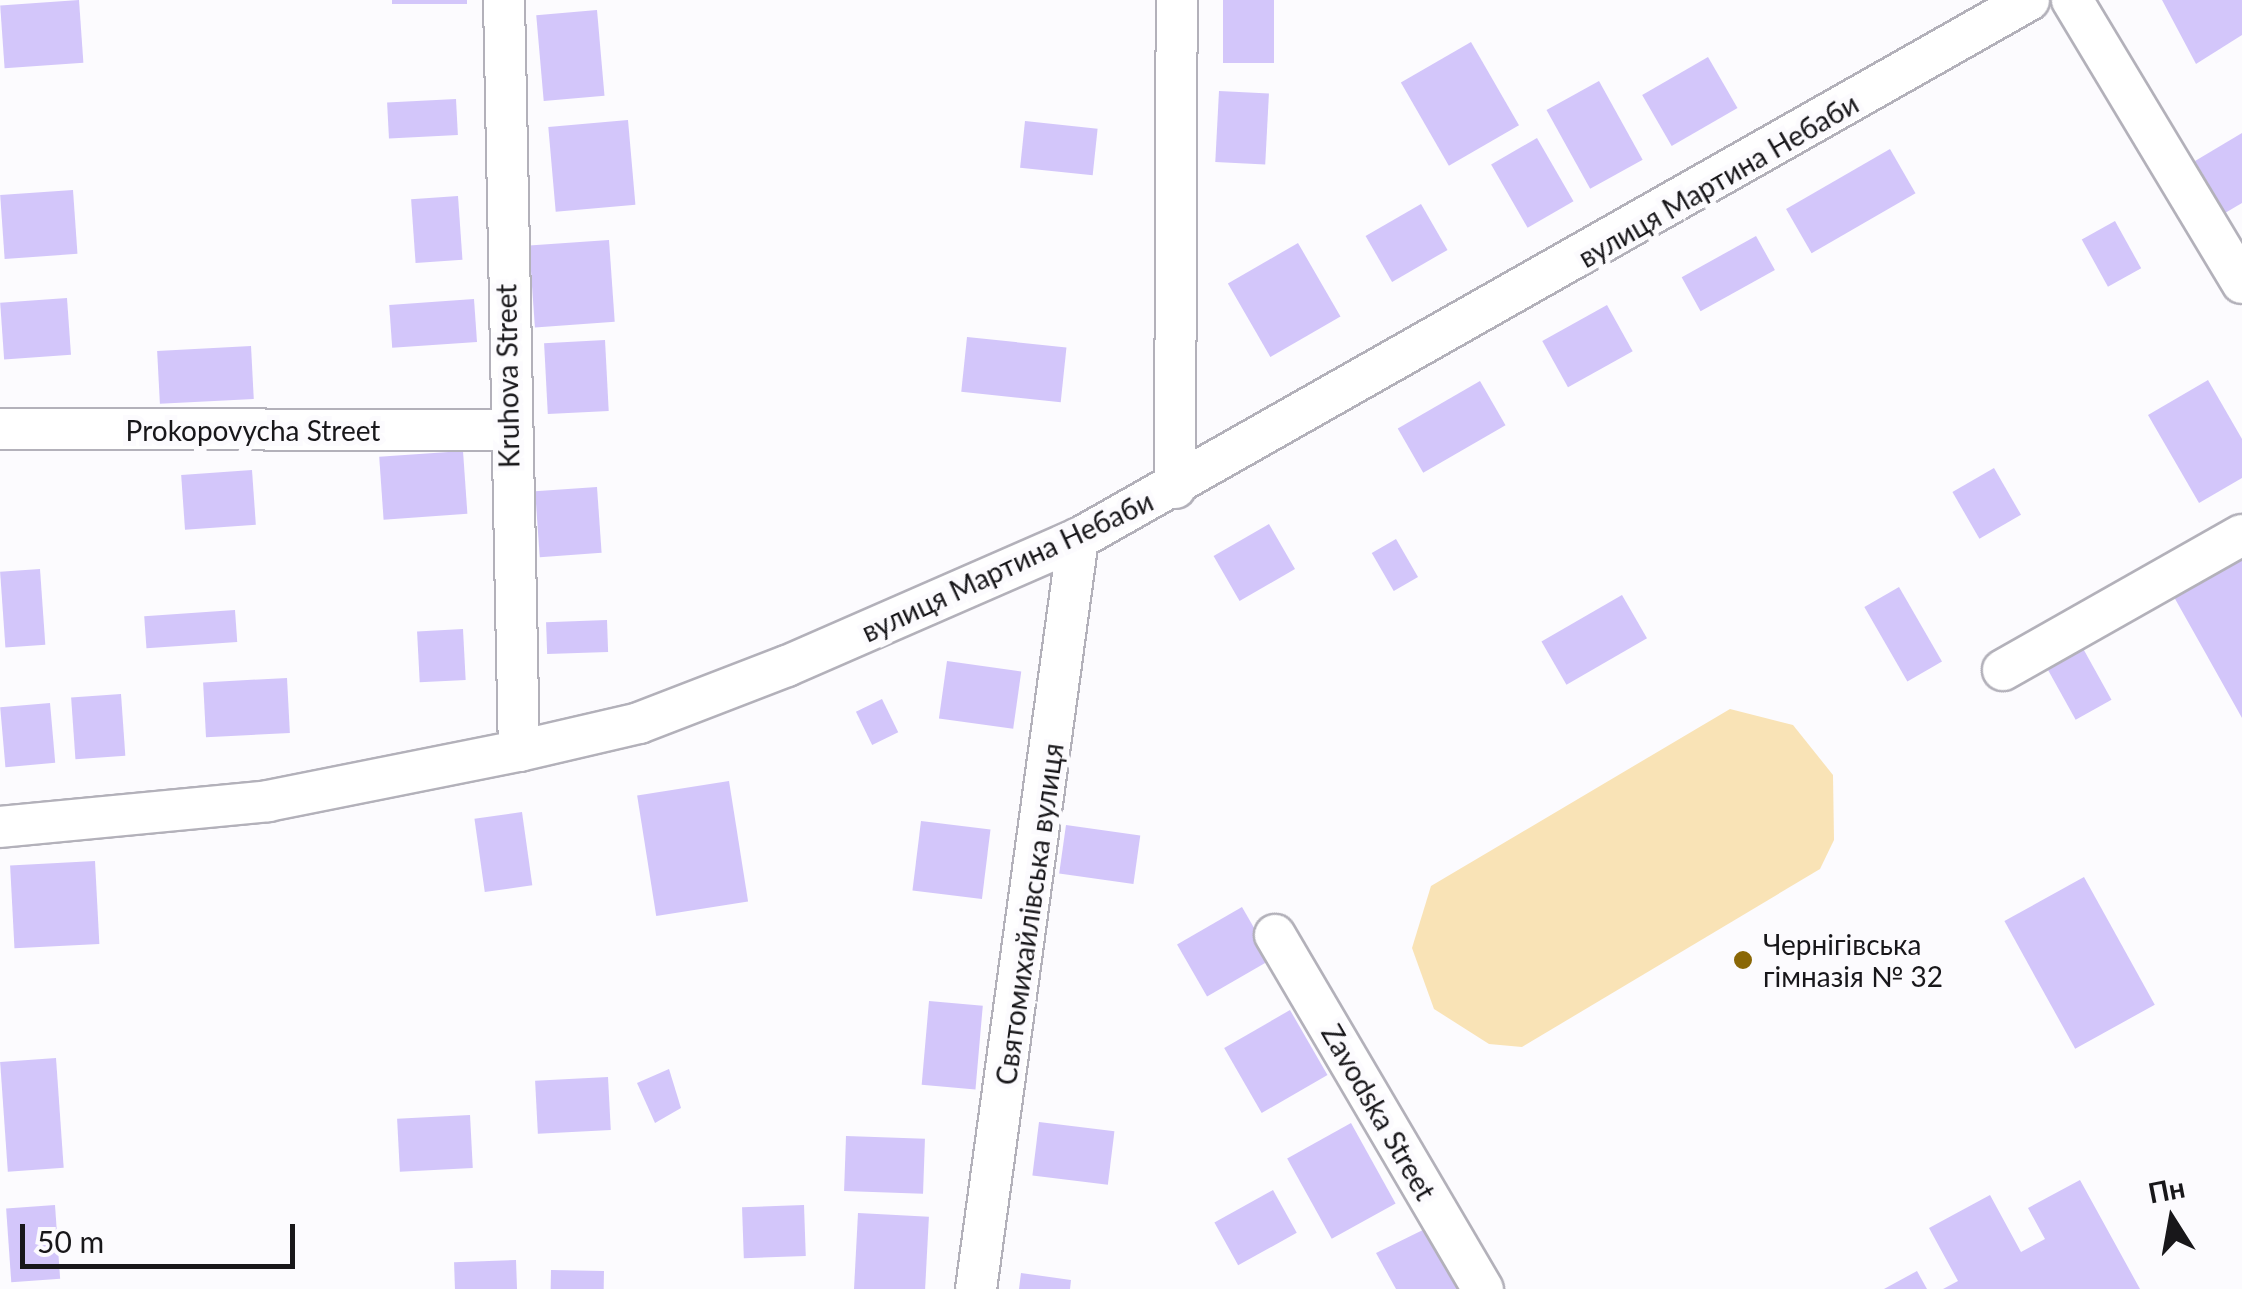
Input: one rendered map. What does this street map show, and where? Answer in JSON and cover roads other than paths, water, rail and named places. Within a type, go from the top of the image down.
[{"type":"street","name":"Kruhova Street","points":[[504,0],[507,430],[519,751]]},
{"type":"street","points":[[1175,488],[1178,0]]},
{"type":"street","name":"вулиця Мартина Небаби","points":[[0,827],[268,801],[639,723],[1078,540],[2028,0]]},
{"type":"street","points":[[2072,0],[2242,283]]},
{"type":"street","name":"Prokopovycha Street","points":[[0,430],[507,430]]},
{"type":"street","points":[[2003,670],[2242,535]]},
{"type":"street","name":"Святомихайлівська вулиця","points":[[976,1289],[1078,540]]},
{"type":"street","name":"Zavodska Street","points":[[1275,934],[1483,1289]]},
{"type":"place","name":"Чернігівська гімназія № 32","points":[[1743,960]]}]
